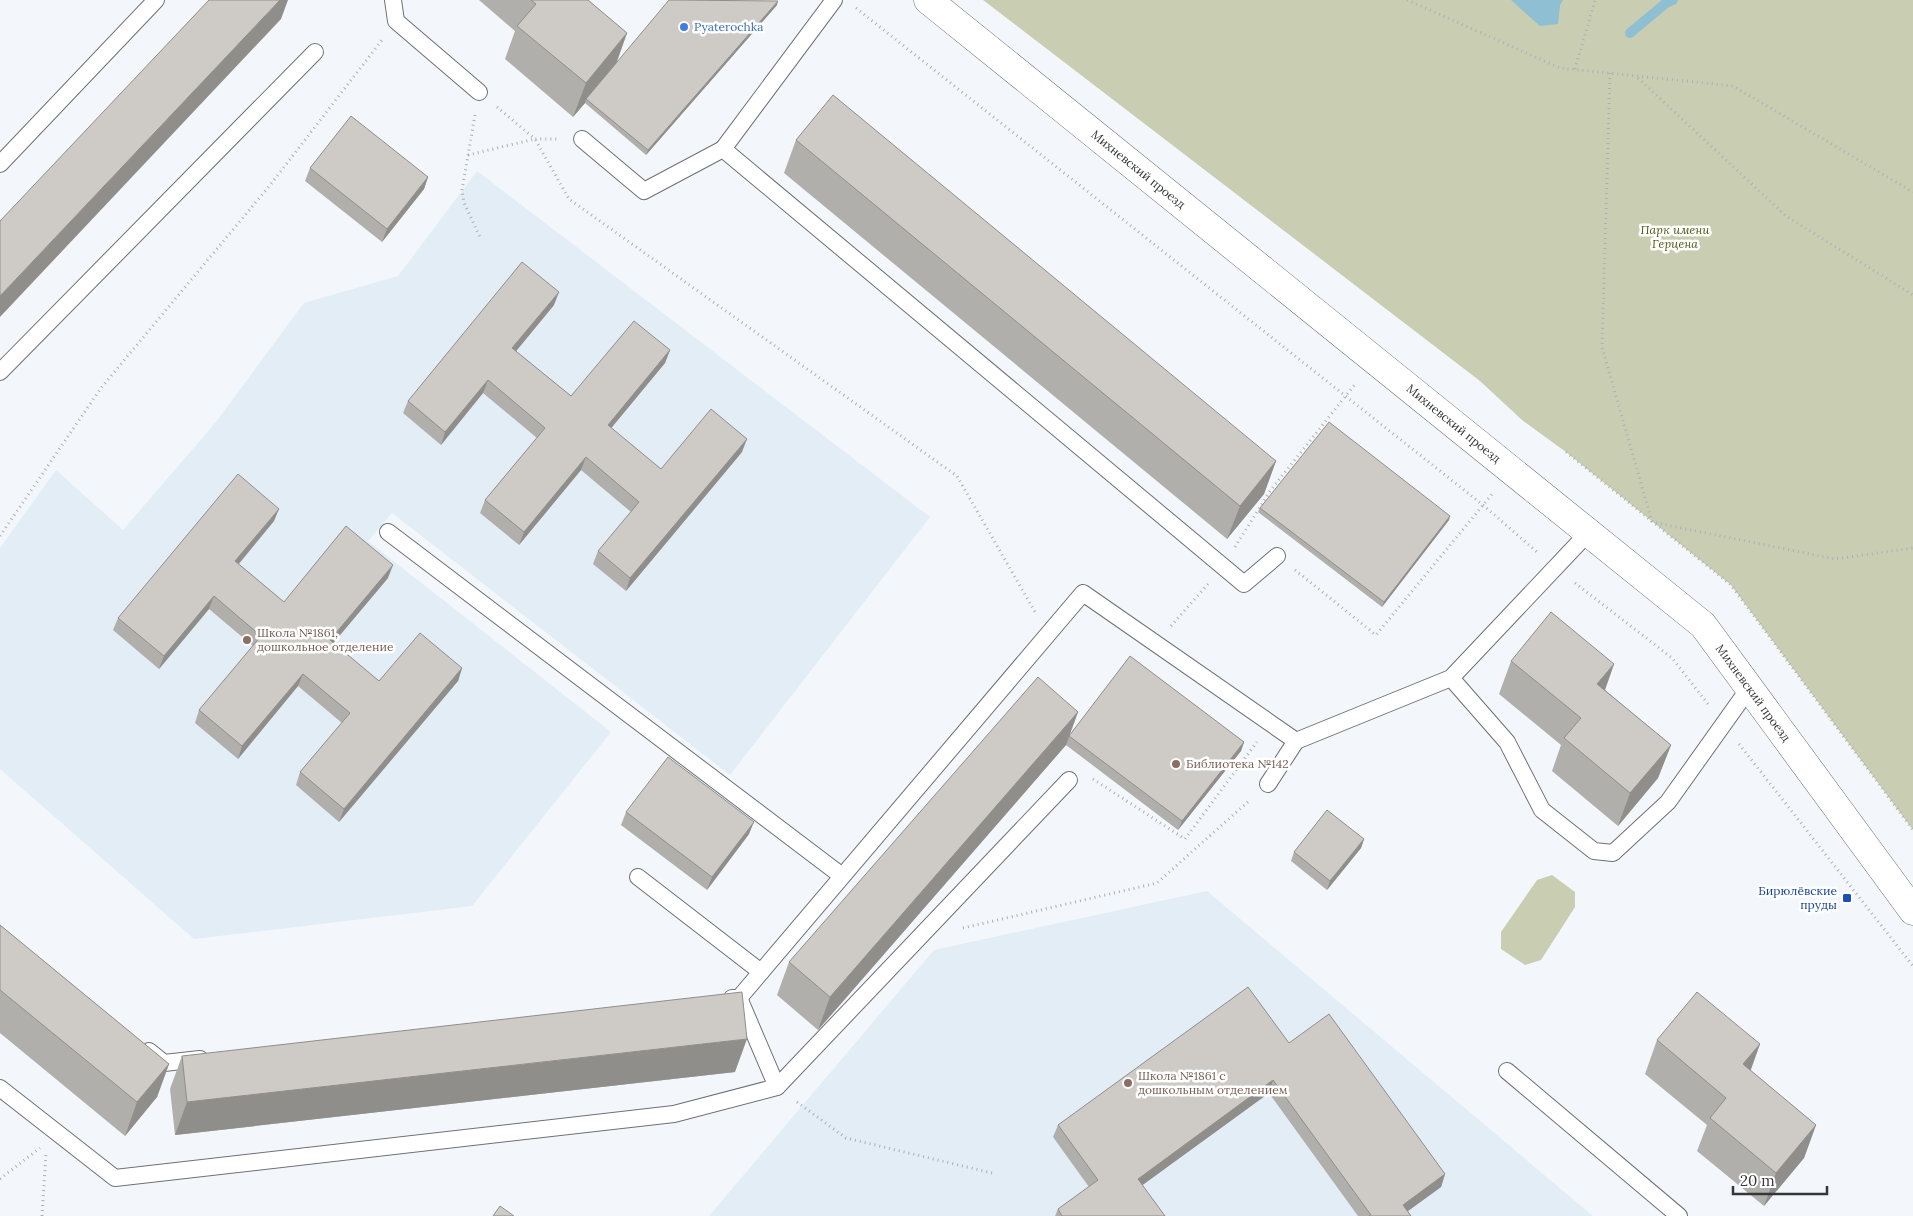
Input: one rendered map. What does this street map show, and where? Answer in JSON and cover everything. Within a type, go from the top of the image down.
[{"type":"street","name":"Михневский проезд","points":[[928,0],[1703,625],[1913,910]]},
{"type":"lane","points":[[0,164],[156,0]]},
{"type":"lane","points":[[393,0],[396,21],[480,92]]},
{"type":"lane","points":[[582,139],[644,191],[723,149],[834,0]]},
{"type":"lane","points":[[0,372],[315,52]]},
{"type":"lane","points":[[723,149],[1244,584],[1277,556]]},
{"type":"lane","points":[[388,532],[842,876]]},
{"type":"lane","points":[[1268,784],[1296,740],[1451,678],[1588,533]]},
{"type":"lane","points":[[719,1000],[738,998],[1083,593],[1296,740]]},
{"type":"lane","points":[[1451,678],[1507,742],[1542,810],[1594,851],[1613,853],[1668,802],[1750,687]]},
{"type":"lane","points":[[0,1088],[115,1178],[674,1114],[777,1087],[1068,780]]},
{"type":"lane","points":[[638,877],[760,972]]},
{"type":"lane","points":[[738,998],[777,1087]]},
{"type":"lane","points":[[134,1038],[164,1063],[212,1057]]},
{"type":"lane","points":[[1507,1071],[1679,1216]]},
{"type":"path","points":[[1407,0],[1560,68],[1733,86],[1913,192]]},
{"type":"path","points":[[1575,69],[1595,0]]},
{"type":"path","points":[[854,6],[1483,506],[1555,568],[1672,658],[1913,966]]},
{"type":"path","points":[[0,536],[101,388],[271,184],[396,21]]},
{"type":"path","points":[[1610,74],[1602,347],[1652,522]]},
{"type":"path","points":[[1637,77],[1786,216],[1913,295]]},
{"type":"path","points":[[480,237],[464,203],[462,190],[480,92],[535,139],[569,199],[957,476],[1048,634]]},
{"type":"path","points":[[468,155],[535,139],[582,139]]},
{"type":"path","points":[[1156,644],[1223,567],[1270,490],[1374,360]]},
{"type":"path","points":[[1566,452],[1731,585],[1913,830]]},
{"type":"path","points":[[1277,556],[1376,635],[1511,471]]},
{"type":"path","points":[[1652,522],[1836,559],[1913,548]]},
{"type":"path","points":[[1068,780],[1079,769],[1185,839],[1271,723]]},
{"type":"path","points":[[918,938],[1157,883],[1268,784]]},
{"type":"path","points":[[777,1087],[846,1138],[992,1173]]},
{"type":"path","points":[[0,1179],[46,1144]]},
{"type":"path","points":[[42,1216],[46,1153]]},
{"type":"shaded area","points":[[477,171],[930,517],[730,775],[392,513],[368,541],[611,732],[472,906],[194,939],[0,769],[0,548],[56,470],[123,530],[216,422],[304,303],[398,276]]},
{"type":"shaded area","name":"Школа №1861 с дошкольным отделением","points":[[1207,891],[1593,1216],[709,1216],[934,950]]},
{"type":"green space","name":"Парк имени Герцена","points":[[983,0],[1913,0],[1913,830],[1731,585],[1566,452],[1522,420],[1480,381]]},
{"type":"green space","points":[[1552,875],[1575,892],[1575,907],[1541,960],[1525,965],[1501,949],[1501,932],[1537,880]]},
{"type":"water","points":[[1511,0],[1563,0],[1560,5],[1558,24],[1540,26]]},
{"type":"building","points":[[209,0],[280,0],[0,296],[0,221]]},
{"type":"building","points":[[531,0],[588,0],[627,33],[586,83],[517,26],[536,4]]},
{"type":"building","points":[[669,0],[778,1],[648,150],[586,99]]},
{"type":"building","points":[[833,95],[1276,461],[1240,506],[796,140]]},
{"type":"building","points":[[351,116],[428,177],[387,229],[310,168]]},
{"type":"building","points":[[522,262],[559,292],[512,348],[571,396],[634,321],[670,350],[608,425],[661,469],[711,409],[747,439],[630,578],[598,551],[639,502],[586,457],[524,532],[485,500],[545,428],[488,380],[445,432],[408,401]]},
{"type":"building","points":[[1329,422],[1450,516],[1384,602],[1260,508]]},
{"type":"building","points":[[238,474],[279,509],[235,561],[284,602],[346,526],[393,565],[330,640],[379,681],[420,633],[462,668],[344,809],[300,772],[350,713],[303,674],[242,746],[199,710],[261,636],[214,596],[164,656],[118,618]]},
{"type":"building","points":[[1551,612],[1614,664],[1597,684],[1671,745],[1630,793],[1564,738],[1581,718],[1511,661]]},
{"type":"building","points":[[1130,656],[1244,742],[1182,821],[1069,736]]},
{"type":"building","points":[[1038,677],[1078,712],[830,997],[789,962]]},
{"type":"building","points":[[668,757],[754,822],[712,877],[626,812]]},
{"type":"building","points":[[1327,810],[1364,839],[1330,881],[1294,852]]},
{"type":"building","points":[[0,925],[169,1064],[137,1102],[0,990]]},
{"type":"building","points":[[1248,987],[1289,1043],[1329,1014],[1445,1174],[1403,1205],[1411,1216],[1369,1216],[1371,1215],[1273,1080],[1138,1179],[1165,1216],[1062,1216],[1058,1209],[1098,1180],[1058,1125]]},
{"type":"building","points":[[742,992],[747,1039],[187,1102],[182,1056]]},
{"type":"building","points":[[1697,992],[1760,1044],[1743,1064],[1816,1125],[1776,1173],[1710,1118],[1726,1098],[1657,1040]]},
{"type":"building","points":[[500,1206],[514,1216],[493,1216]]},
{"type":"waterway","points":[[1630,33],[1666,3],[1673,0]]},
{"type":"place","name":"Pyaterochka","points":[[684,27]]},
{"type":"place","name":"Школа №1861, дошкольное отделение","points":[[247,640]]},
{"type":"place","name":"Библиотека №142","points":[[1176,764]]},
{"type":"place","name":"Бирюлёвские пруды","points":[[1847,898]]},
{"type":"place","name":"Школа №1861 с дошкольным отделением","points":[[1128,1083]]}]
